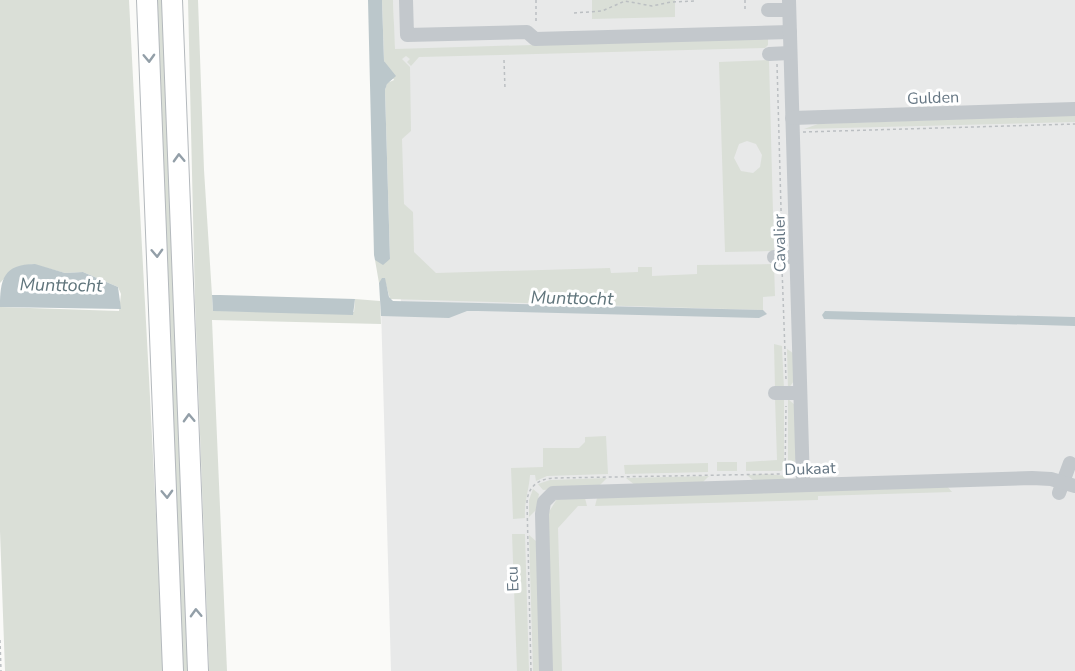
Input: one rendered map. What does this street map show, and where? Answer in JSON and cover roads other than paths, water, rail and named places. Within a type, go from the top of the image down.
[{"type":"highway","points":[[147,0],[173,671]]},
{"type":"highway","points":[[172,0],[198,671]]},
{"type":"street","points":[[406,0],[407,35],[527,32],[535,39],[790,32]]},
{"type":"street","points":[[768,10],[789,5]]},
{"type":"street","name":"Cavalier","points":[[789,5],[790,32],[778,54],[792,118],[784,257],[787,393],[802,485]]},
{"type":"street","name":"Gulden","points":[[792,118],[1075,109]]},
{"type":"street","points":[[1066,487],[1070,463]]},
{"type":"street","name":"Dukaat","points":[[547,497],[566,491],[802,485],[963,486],[1037,478],[1066,487]]},
{"type":"street","name":"Ecu","points":[[546,671],[542,514],[547,497]]},
{"type":"water","points":[[368,0],[382,0],[384,61],[396,76],[387,84],[385,90],[390,259],[383,265],[375,260],[374,255]]},
{"type":"water","name":"Munttocht","points":[[35,264],[65,273],[83,272],[118,287],[121,309],[0,307],[1,289],[10,270]]},
{"type":"water","points":[[382,278],[385,278],[389,297],[393,301],[763,310],[767,314],[759,318],[467,311],[449,318],[381,316],[379,283]]},
{"type":"water","points":[[212,295],[355,299],[353,315],[213,311]]},
{"type":"water","points":[[825,311],[1075,317],[1075,326],[824,319],[822,315]]}]
